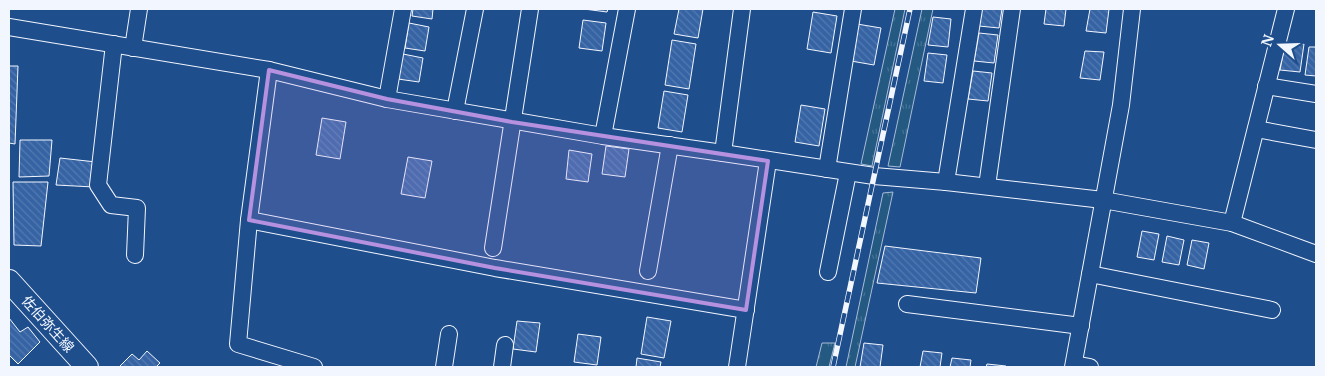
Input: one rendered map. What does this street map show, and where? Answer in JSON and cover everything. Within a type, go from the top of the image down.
[{"type":"main road","name":"佐伯弥生線","points":[[9,281],[87,367]]},
{"type":"street","points":[[133,48],[139,9]]},
{"type":"street","points":[[387,99],[402,9]]},
{"type":"street","points":[[455,110],[475,9]]},
{"type":"street","points":[[493,248],[530,9]]},
{"type":"street","points":[[603,136],[627,9]]},
{"type":"street","points":[[723,153],[742,9]]},
{"type":"street","points":[[827,169],[852,9]]},
{"type":"street","points":[[946,182],[974,9]]},
{"type":"street","points":[[987,186],[1012,9]]},
{"type":"street","points":[[1090,367],[1073,366],[1121,105],[1132,9]]},
{"type":"street","points":[[1232,223],[1286,9]]},
{"type":"street","points":[[9,27],[269,70],[387,99],[512,122],[848,173],[987,186],[1103,200],[1232,223],[1316,254]]},
{"type":"street","points":[[114,44],[98,185],[111,205],[137,208],[134,255]]},
{"type":"street","points":[[269,70],[249,220],[238,344],[314,367]]},
{"type":"street","points":[[1266,86],[1316,94]]},
{"type":"street","points":[[1256,129],[1316,140]]},
{"type":"street","points":[[648,271],[670,145]]},
{"type":"street","points":[[737,367],[768,161]]},
{"type":"street","points":[[828,272],[848,173]]},
{"type":"street","points":[[249,220],[495,268],[746,310]]},
{"type":"street","points":[[1090,274],[1272,310]]},
{"type":"street","points":[[908,304],[1081,326]]},
{"type":"street","points":[[444,367],[449,334]]},
{"type":"street","points":[[502,367],[505,345]]},
{"type":"highlighted area","points":[[269,70],[387,99],[512,122],[768,161],[746,310],[495,268],[249,220]]},
{"type":"green space","points":[[895,9],[905,9],[872,166],[861,164]]},
{"type":"green space","points":[[922,9],[933,9],[900,167],[888,166]]},
{"type":"green space","points":[[893,192],[855,367],[846,367],[883,193]]},
{"type":"green space","points":[[822,343],[835,343],[829,367],[816,367]]},
{"type":"building","points":[[413,9],[433,9],[432,19],[412,16]]},
{"type":"building","points":[[584,9],[608,9],[607,12]]},
{"type":"building","points":[[679,9],[703,9],[698,38],[674,34]]},
{"type":"building","points":[[982,9],[1002,9],[999,28],[979,26]]},
{"type":"building","points":[[1046,9],[1066,9],[1064,26],[1044,24]]},
{"type":"building","points":[[1090,9],[1109,9],[1106,33],[1086,31]]},
{"type":"building","points":[[813,12],[837,16],[831,53],[807,49]]},
{"type":"building","points":[[933,17],[951,19],[948,47],[928,45]]},
{"type":"building","points":[[583,20],[606,23],[602,51],[579,48]]},
{"type":"building","points":[[409,23],[429,27],[425,51],[405,48]]},
{"type":"building","points":[[857,24],[881,28],[874,65],[851,61]]},
{"type":"building","points":[[979,33],[998,35],[994,63],[974,61]]},
{"type":"building","points":[[672,40],[696,44],[689,89],[665,85]]},
{"type":"building","points":[[1285,42],[1304,44],[1300,72],[1280,70]]},
{"type":"building","points":[[1309,47],[1316,47],[1316,76],[1305,75]]},
{"type":"building","points":[[1085,51],[1104,52],[1100,80],[1080,78]]},
{"type":"building","points":[[928,53],[947,55],[943,83],[924,81]]},
{"type":"building","points":[[403,54],[423,58],[419,82],[398,79]]},
{"type":"building","points":[[9,66],[18,66],[15,144],[9,143]]},
{"type":"building","points":[[973,71],[992,73],[988,101],[968,99]]},
{"type":"building","points":[[664,91],[688,95],[682,132],[658,128]]},
{"type":"building","points":[[801,105],[825,109],[819,146],[795,142]]},
{"type":"building","points":[[322,118],[346,122],[340,159],[316,155]]},
{"type":"building","points":[[20,140],[52,140],[49,176],[19,177]]},
{"type":"building","points":[[606,146],[629,149],[625,177],[602,174]]},
{"type":"building","points":[[569,150],[592,154],[588,182],[566,179]]},
{"type":"building","points":[[408,157],[432,161],[425,198],[401,194]]},
{"type":"building","points":[[60,158],[96,162],[94,187],[56,185]]},
{"type":"building","points":[[13,182],[48,182],[41,246],[14,245]]},
{"type":"building","points":[[1142,231],[1159,234],[1154,260],[1137,257]]},
{"type":"building","points":[[1167,236],[1184,240],[1179,265],[1162,262]]},
{"type":"building","points":[[1192,240],[1209,243],[1204,269],[1187,265]]},
{"type":"building","points":[[885,246],[981,258],[976,293],[877,283]]},
{"type":"building","points":[[647,317],[671,321],[664,358],[641,354]]},
{"type":"building","points":[[9,318],[20,332],[28,327],[40,342],[18,364],[9,355]]},
{"type":"building","points":[[517,321],[540,323],[536,352],[513,349]]},
{"type":"building","points":[[578,334],[601,337],[597,365],[574,362]]},
{"type":"building","points":[[864,343],[883,345],[880,367],[860,367]]},
{"type":"building","points":[[147,351],[160,363],[156,367],[119,367],[132,354],[139,360]]},
{"type":"building","points":[[923,351],[942,353],[940,367],[920,367]]},
{"type":"building","points":[[637,358],[661,362],[660,367],[636,367]]},
{"type":"building","points":[[952,358],[971,360],[970,367],[950,367]]},
{"type":"building","points":[[987,364],[1006,366],[986,367]]},
{"type":"railway","points":[[833,367],[910,9]]}]
